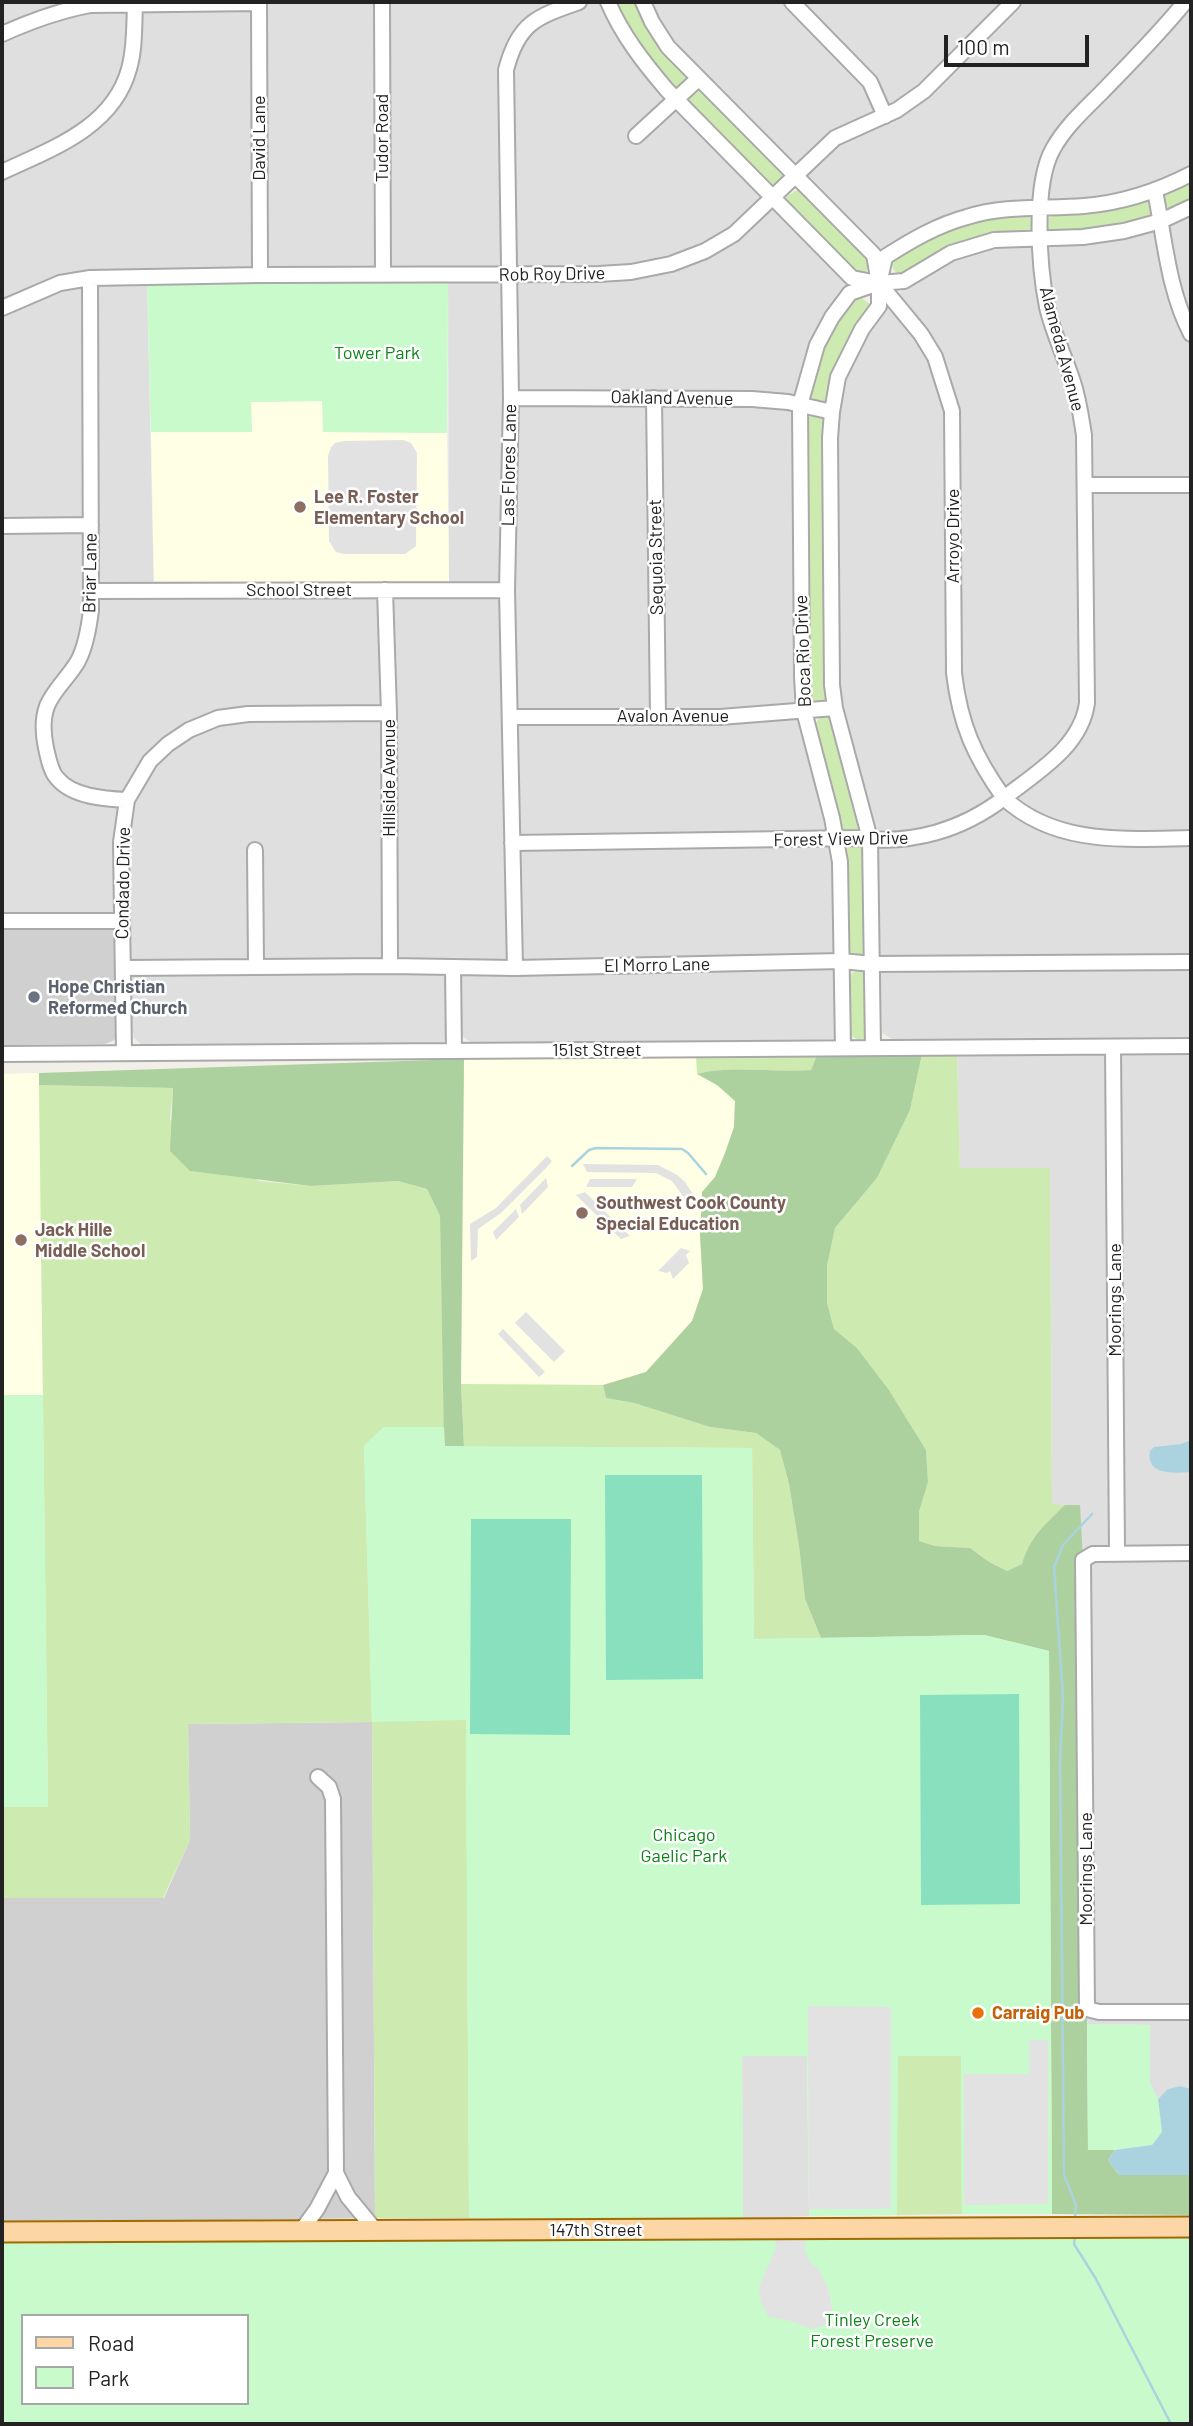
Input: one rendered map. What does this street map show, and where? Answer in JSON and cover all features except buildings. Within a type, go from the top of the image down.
[{"type":"main road","name":"147th Street","points":[[2,2232],[1191,2227]]},
{"type":"street","points":[[2,34],[63,10],[90,5],[259,2]]},
{"type":"street","name":"David Lane","points":[[259,2],[260,275]]},
{"type":"street","name":"Tudor Road","points":[[382,2],[383,274]]},
{"type":"street","name":"Las Flores Lane","points":[[515,968],[507,590],[511,398],[506,69],[512,48],[521,32],[536,19],[579,2]]},
{"type":"street","points":[[608,2],[627,39],[645,65],[676,99],[852,278],[879,283]]},
{"type":"street","name":"Arroyo Drive","points":[[643,2],[668,47],[874,255],[879,283],[921,334],[935,357],[952,411],[954,673],[957,701],[973,749],[983,769],[1004,798]]},
{"type":"street","points":[[792,2],[870,82],[885,116]]},
{"type":"street","name":"Rob Roy Drive","points":[[2,307],[60,283],[90,278],[620,273],[671,264],[705,251],[734,234],[835,138],[885,116],[924,92],[1013,2]]},
{"type":"street","name":"Alameda Avenue","points":[[1004,798],[1069,744],[1083,720],[1087,689],[1084,435],[1080,407],[1047,309],[1043,282],[1040,207],[1044,171],[1053,148],[1063,134],[1163,29],[1185,2]]},
{"type":"street","points":[[2,172],[72,139],[93,124],[106,110],[121,89],[129,71],[135,4]]},
{"type":"street","points":[[636,136],[698,79]]},
{"type":"street","name":"Boca Rio Drive","points":[[873,1048],[870,839],[835,708],[832,685],[832,412],[838,377],[862,329],[879,306],[879,283],[885,257],[911,240],[966,217],[993,211],[1088,206],[1155,191],[1191,174]]},
{"type":"street","points":[[1155,191],[1172,289],[1191,334]]},
{"type":"street","name":"Boca Rio Drive","points":[[843,1048],[840,862],[804,711],[802,676],[800,405],[817,345],[832,317],[850,293],[879,283],[904,281],[951,253],[994,240],[1083,237],[1124,231],[1161,221],[1191,207]]},
{"type":"street","name":"Briar Lane","points":[[90,278],[91,610],[85,644],[78,660],[49,703],[43,721],[43,733],[56,778],[91,796],[127,800]]},
{"type":"street","name":"Oakland Avenue","points":[[511,398],[752,399],[832,412]]},
{"type":"street","name":"Sequoia Street","points":[[654,398],[657,717]]},
{"type":"street","points":[[1085,485],[1191,485]]},
{"type":"street","points":[[2,526],[92,526]]},
{"type":"street","name":"Hillside Avenue","points":[[385,590],[389,713],[390,966]]},
{"type":"street","name":"School Street","points":[[91,591],[507,590]]},
{"type":"street","name":"Avalon Avenue","points":[[511,717],[720,717],[835,708]]},
{"type":"street","name":"Condado Drive","points":[[124,1053],[121,842],[127,800],[150,761],[167,744],[189,730],[218,718],[248,714],[389,713]]},
{"type":"street","points":[[1004,798],[1018,811],[1032,818],[1082,836],[1121,839],[1191,838]]},
{"type":"street","name":"Forest View Drive","points":[[512,843],[903,840],[931,834],[985,813],[1004,798]]},
{"type":"street","points":[[256,850],[256,966]]},
{"type":"street","points":[[2,921],[121,920]]},
{"type":"street","name":"El Morro Lane","points":[[123,968],[515,968],[842,961],[872,964],[1191,962]]},
{"type":"street","points":[[453,968],[454,1051]]},
{"type":"street","name":"Moorings Lane","points":[[1113,1046],[1117,1553],[1093,1554],[1083,1560],[1087,2009],[1100,2012],[1191,2012]]},
{"type":"street","name":"151st Street","points":[[2,1054],[1191,1046]]},
{"type":"street","points":[[1117,1553],[1191,1553]]},
{"type":"street","points":[[301,2231],[317,2208],[335,2173],[333,1799],[329,1787],[318,1777]]},
{"type":"street","points":[[335,2173],[348,2197],[376,2231]]},
{"type":"shaded area","points":[[2,2],[605,2],[621,34],[846,283],[846,290],[804,368],[799,680],[833,845],[837,1034],[833,1039],[756,1043],[470,1042],[460,1034],[448,1037],[446,1042],[438,1043],[141,1044],[134,1038],[130,1019],[130,914],[2,914]],"holes":[[[448,267],[449,596],[154,597],[147,283]]]},
{"type":"shaded area","points":[[648,2],[1191,2],[1191,169],[1135,193],[1063,204],[879,253],[664,34]]},
{"type":"shaded area","points":[[1191,212],[1191,1039],[898,1042],[882,1033],[879,887],[872,827],[838,694],[836,424],[846,373],[858,348],[882,313],[904,288],[962,254]]},
{"type":"shaded area","name":"Lee R. Foster Elementary School","points":[[323,401],[323,432],[447,433],[449,583],[154,581],[151,432],[251,432],[251,402]]},
{"type":"shaded area","points":[[403,440],[411,443],[417,453],[416,546],[405,554],[336,552],[329,541],[328,456],[331,447],[344,441]]},
{"type":"shaded area","points":[[2,929],[114,930],[117,934],[117,1036],[113,1041],[104,1044],[2,1045]]},
{"type":"shaded area","points":[[1191,1046],[1191,2089],[1180,2086],[1168,2089],[1158,2099],[1150,2083],[1150,2025],[1087,2024],[1083,1560],[1052,1505],[1050,1169],[960,1168],[957,1048]]},
{"type":"shaded area","name":"Southwest Cook County Special Education","points":[[696,1054],[697,1074],[717,1085],[735,1101],[734,1127],[725,1153],[715,1177],[702,1192],[700,1235],[703,1288],[693,1321],[645,1372],[627,1379],[603,1385],[461,1384],[464,1059]]},
{"type":"shaded area","name":"Jack Hille Middle School","points":[[39,1073],[43,1395],[2,1395],[2,1074]]},
{"type":"shaded area","points":[[547,1156],[552,1161],[546,1168],[501,1213],[478,1229],[477,1257],[471,1261],[470,1224],[496,1208]]},
{"type":"shaded area","points":[[583,1164],[658,1165],[677,1175],[695,1197],[688,1203],[672,1181],[656,1173],[587,1172]]},
{"type":"shaded area","points":[[546,1178],[548,1187],[522,1214],[520,1205]]},
{"type":"shaded area","points":[[590,1179],[637,1179],[632,1187],[586,1187]]},
{"type":"shaded area","points":[[585,1192],[630,1236],[621,1239],[576,1195]]},
{"type":"shaded area","points":[[516,1209],[519,1217],[496,1240],[493,1232]]},
{"type":"shaded area","points":[[681,1248],[690,1251],[686,1255],[689,1263],[673,1279],[670,1271],[658,1271]]},
{"type":"shaded area","points":[[526,1312],[565,1351],[554,1362],[515,1323]]},
{"type":"shaded area","points":[[503,1329],[545,1372],[539,1377],[498,1334]]},
{"type":"shaded area","points":[[372,1722],[375,2218],[2,2223],[2,1898],[164,1898],[190,1840],[188,1724]]},
{"type":"shaded area","points":[[808,2006],[891,2007],[891,2209],[809,2209]]},
{"type":"shaded area","points":[[1029,2040],[1048,2040],[1048,2204],[964,2205],[964,2074],[1029,2074]]},
{"type":"shaded area","points":[[742,2056],[807,2056],[809,2216],[743,2219]]},
{"type":"shaded area","points":[[772,2237],[807,2237],[804,2246],[809,2261],[819,2270],[829,2291],[832,2309],[826,2325],[812,2329],[769,2317],[761,2303],[759,2287],[777,2246]]},
{"type":"green space","points":[[615,2],[639,2],[688,77],[687,81],[678,88],[673,88],[635,42]]},
{"type":"green space","points":[[701,90],[785,173],[784,182],[772,188],[688,102],[689,98]]},
{"type":"green space","points":[[1191,178],[1191,203],[1169,209],[1163,198],[1164,194]]},
{"type":"green space","points":[[799,189],[869,257],[870,266],[864,275],[855,274],[785,201],[787,196]]},
{"type":"green space","points":[[1145,200],[1153,205],[1152,217],[1102,232],[1051,233],[1048,228],[1049,218],[1055,214]]},
{"type":"green space","points":[[1003,214],[1032,215],[1035,230],[902,277],[894,269],[892,264],[898,255],[924,240],[959,225]]},
{"type":"green space","name":"Tower Park","points":[[448,280],[447,433],[323,432],[322,401],[251,402],[252,432],[151,432],[147,283]]},
{"type":"green space","points":[[859,296],[870,304],[871,308],[830,398],[823,402],[814,400],[809,394],[809,384],[819,357],[843,313]]},
{"type":"green space","points":[[821,416],[826,421],[830,699],[826,703],[816,704],[809,696],[806,418]]},
{"type":"green space","points":[[831,717],[861,828],[858,831],[845,833],[838,825],[814,727],[819,718]]},
{"type":"green space","points":[[858,845],[865,850],[867,955],[855,957],[848,954],[844,855],[848,846]]},
{"type":"green space","points":[[857,971],[866,973],[868,1036],[860,1039],[848,1032],[847,980],[849,975]]},
{"type":"green space","points":[[696,1054],[817,1055],[811,1070],[724,1070],[697,1074]]},
{"type":"green space","points":[[922,1054],[957,1054],[960,1168],[1050,1168],[1052,1504],[1065,1505],[1034,1539],[1022,1564],[1007,1571],[970,1548],[935,1546],[919,1541],[919,1512],[928,1482],[926,1450],[889,1390],[857,1348],[834,1329],[827,1303],[827,1266],[835,1228],[877,1178],[910,1110]]},
{"type":"green space","points":[[922,1054],[910,1110],[877,1178],[835,1228],[827,1266],[827,1303],[834,1329],[857,1348],[889,1390],[926,1450],[928,1482],[919,1512],[919,1541],[935,1546],[970,1548],[1007,1571],[1022,1564],[1034,1539],[1065,1505],[1080,1505],[1083,1560],[1088,2150],[1115,2150],[1108,2160],[1119,2175],[1191,2175],[1191,2215],[1052,2214],[1049,1651],[984,1635],[821,1638],[805,1599],[789,1484],[780,1450],[756,1433],[710,1427],[634,1403],[606,1398],[603,1385],[646,1372],[692,1321],[703,1289],[700,1235],[702,1192],[715,1177],[725,1153],[734,1127],[735,1101],[717,1085],[697,1074],[724,1070],[811,1070],[817,1055]]},
{"type":"green space","points":[[464,1059],[461,1384],[464,1447],[444,1446],[440,1216],[427,1189],[398,1181],[311,1186],[190,1171],[170,1151],[173,1088],[39,1085],[39,1073]]},
{"type":"green space","points":[[39,1085],[173,1088],[170,1120],[259,1181],[311,1186],[398,1181],[427,1189],[440,1216],[444,1427],[384,1427],[364,1446],[372,1721],[466,1719],[469,2218],[375,2218],[372,1722],[188,1724],[190,1840],[163,1898],[2,1898],[2,1807],[48,1807]]},
{"type":"green space","points":[[461,1384],[603,1385],[606,1398],[634,1403],[710,1427],[756,1433],[780,1450],[789,1484],[805,1599],[821,1638],[754,1639],[752,1448],[464,1447]]},
{"type":"green space","points":[[2,1395],[43,1395],[48,1807],[2,1807]]},
{"type":"green space","name":"Chicago Gaelic Park","points":[[384,1427],[444,1427],[445,1446],[752,1448],[754,1639],[984,1635],[1049,1651],[1052,2214],[962,2214],[961,2056],[898,2056],[897,2215],[809,2216],[807,2056],[742,2056],[743,2219],[469,2218],[466,1720],[372,1722],[364,1446]]},
{"type":"green space","points":[[605,1475],[702,1475],[703,1679],[606,1680]]},
{"type":"green space","points":[[471,1519],[571,1519],[570,1735],[470,1734]]},
{"type":"green space","points":[[1019,1694],[1020,1904],[921,1905],[920,1695]]},
{"type":"green space","points":[[1087,2024],[1150,2025],[1150,2083],[1158,2099],[1162,2132],[1152,2145],[1115,2150],[1088,2150]]},
{"type":"green space","points":[[897,2056],[961,2056],[962,2214],[897,2215]]},
{"type":"green space","name":"Tinley Creek Forest Preserve","points":[[1191,2234],[1191,2424],[2,2424],[2,2242]]},
{"type":"water","points":[[1191,1440],[1191,1472],[1163,1471],[1152,1465],[1150,1451],[1154,1447]]},
{"type":"water","points":[[1180,2086],[1191,2089],[1191,2175],[1119,2175],[1108,2160],[1115,2150],[1152,2145],[1162,2132],[1158,2099],[1168,2089]]},
{"type":"waterway","points":[[572,1166],[589,1150],[596,1148],[682,1149],[706,1174]]},
{"type":"waterway","points":[[1075,2219],[1076,2205],[1064,2175],[1060,1760],[1063,1697],[1054,1567],[1063,1545],[1092,1514]]},
{"type":"waterway","points":[[1075,2236],[1074,2244],[1096,2279],[1171,2424]]},
{"type":"place","name":"Lee R. Foster Elementary School","points":[[300,507]]},
{"type":"place","name":"Hope Christian Reformed Church","points":[[34,997]]},
{"type":"place","name":"Southwest Cook County Special Education","points":[[582,1213]]},
{"type":"place","name":"Jack Hille Middle School","points":[[21,1240]]},
{"type":"place","name":"Carraig Pub","points":[[978,2013]]}]
